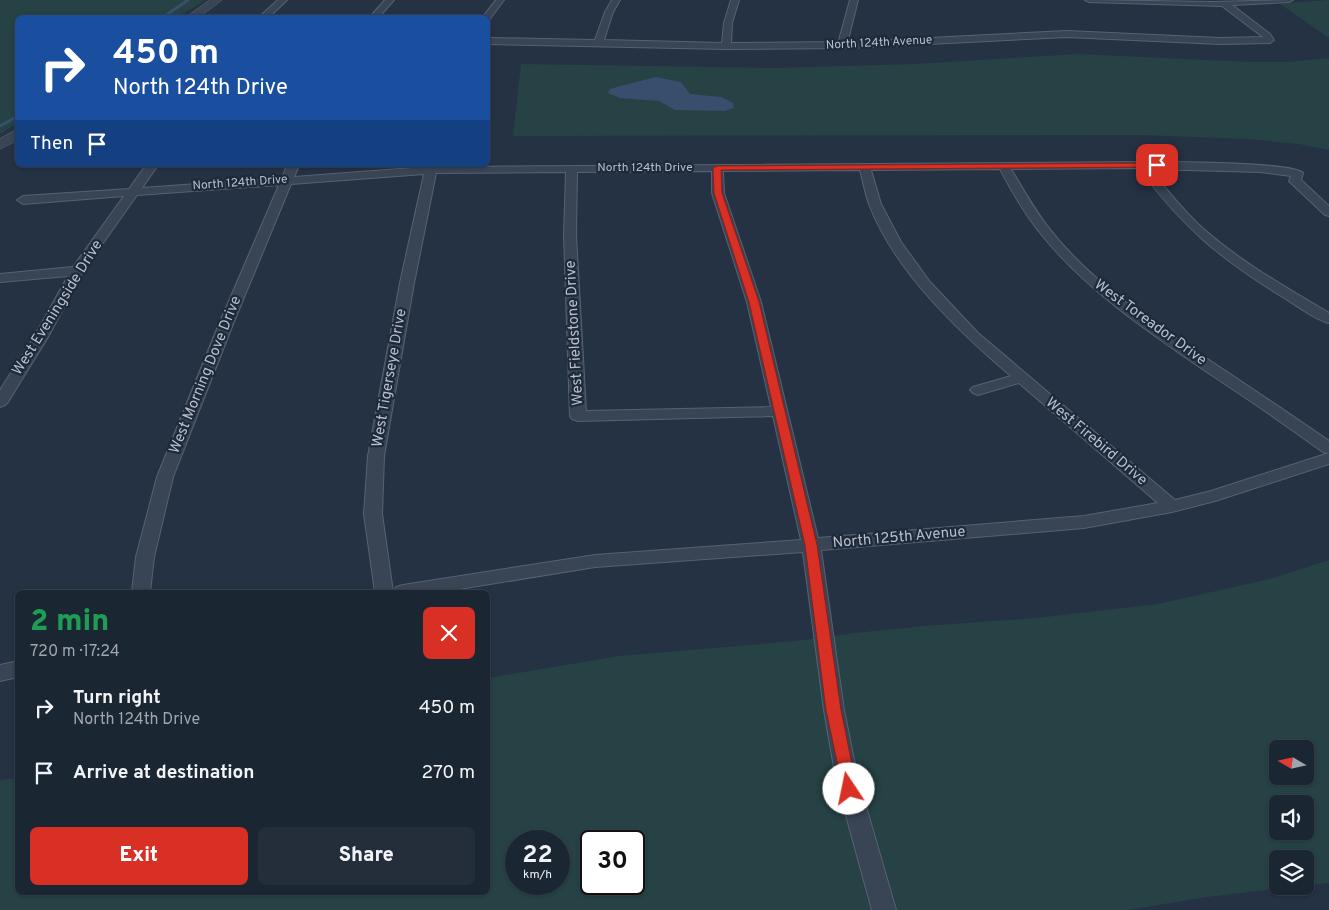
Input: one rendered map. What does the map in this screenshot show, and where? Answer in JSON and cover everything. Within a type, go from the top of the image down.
[{"type":"street","points":[[194,15],[217,0]]},
{"type":"street","points":[[266,15],[283,0]]},
{"type":"street","points":[[376,15],[390,0]]},
{"type":"street","points":[[488,15],[500,0]]},
{"type":"street","points":[[598,44],[609,12],[616,0]]},
{"type":"street","points":[[726,46],[728,23],[735,0]]},
{"type":"street","points":[[848,45],[843,40],[854,0]]},
{"type":"street","points":[[1089,0],[1222,2],[1289,0]]},
{"type":"street","name":"North 124th Avenue","points":[[490,41],[726,46],[848,45],[1067,34],[1220,41],[1270,40],[1222,2]]},
{"type":"street","points":[[964,27],[976,38]]},
{"type":"street","points":[[0,145],[15,135]]},
{"type":"street","points":[[1142,165],[1172,204],[1202,234],[1230,256],[1329,319]]},
{"type":"street","name":"North 124th Drive","points":[[23,200],[431,167],[717,168],[1142,165],[1261,169],[1297,173]]},
{"type":"street","name":"West Toreador Drive","points":[[1004,166],[1022,202],[1053,244],[1100,289],[1174,343],[1329,448]]},
{"type":"street","name":"West Eveningside Drive","points":[[0,402],[41,337],[77,271],[151,167]]},
{"type":"street","name":"West Morning Dove Drive","points":[[141,590],[145,557],[165,477],[226,324],[292,167]]},
{"type":"street","name":"West Tigerseye Drive","points":[[384,590],[373,514],[376,456],[407,283],[431,167]]},
{"type":"street","name":"West Firebird Drive","points":[[865,167],[875,204],[895,242],[925,285],[973,336],[1172,506]]},
{"type":"street","name":"West Fieldstone Drive","points":[[572,168],[570,235],[578,416],[780,410]]},
{"type":"street","points":[[717,168],[718,193],[754,302],[811,545],[834,710],[847,779],[884,910]]},
{"type":"street","points":[[1297,173],[1295,181],[1329,212]]},
{"type":"street","points":[[0,278],[77,271]]},
{"type":"street","points":[[978,390],[1020,378]]},
{"type":"street","name":"North 125th Avenue","points":[[415,590],[595,561],[1084,522],[1172,506],[1215,495],[1329,458]]},
{"type":"street","points":[[0,673],[15,670]]},
{"type":"green space","points":[[0,0],[205,0],[181,15],[15,15],[15,124],[0,134]]},
{"type":"green space","points":[[1327,0],[1329,0],[1329,38],[1280,4]]},
{"type":"green space","points":[[1077,54],[1251,62],[1289,62],[1329,58],[1329,150],[1299,144],[1248,139],[1141,135],[513,136],[521,64],[773,68],[915,64]]},
{"type":"green space","points":[[1329,560],[1329,883],[1314,885],[1314,850],[1269,850],[1269,890],[1207,897],[1127,910],[0,910],[0,780],[15,778],[15,895],[490,895],[490,678],[619,656],[795,641],[924,626],[1036,618],[1158,604],[1270,579]]},
{"type":"water","points":[[656,77],[681,82],[690,94],[721,97],[733,103],[734,108],[725,111],[675,110],[659,101],[620,98],[608,93],[613,88]]},
{"type":"waterway","points":[[166,15],[188,0]]},
{"type":"waterway","points":[[0,126],[15,118]]},
{"type":"route","points":[[849,789],[834,710],[811,545],[754,302],[718,193],[717,168],[1157,165]]}]
